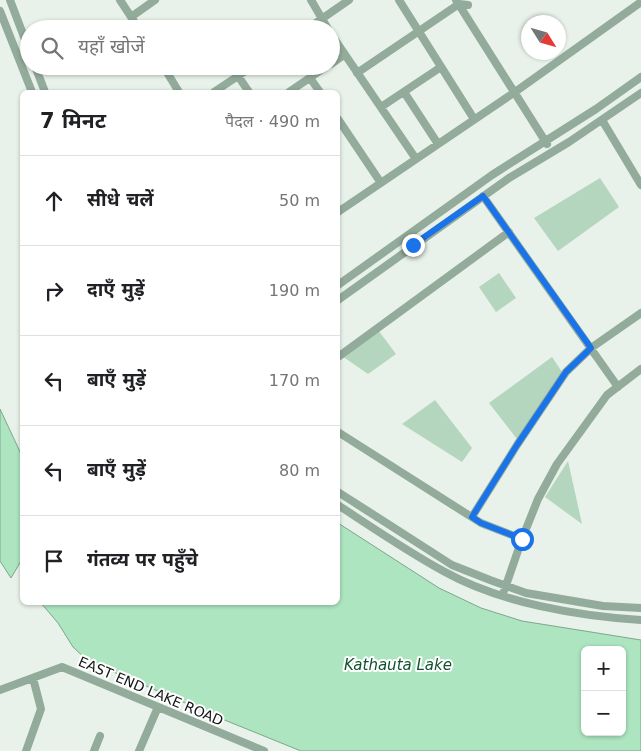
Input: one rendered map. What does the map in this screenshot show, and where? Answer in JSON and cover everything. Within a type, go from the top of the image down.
[{"type":"street","points":[[10,0],[20,26]]},
{"type":"street","points":[[120,0],[133,20]]},
{"type":"street","points":[[131,17],[155,0]]},
{"type":"street","points":[[311,0],[322,19],[349,0]]},
{"type":"street","points":[[399,0],[474,119]]},
{"type":"street","points":[[357,73],[461,4],[476,0]]},
{"type":"street","points":[[340,211],[515,92],[641,2]]},
{"type":"street","points":[[461,4],[552,152]]},
{"type":"street","points":[[0,11],[20,62]]},
{"type":"street","points":[[340,48],[416,159]]},
{"type":"street","points":[[340,57],[344,54]]},
{"type":"street","points":[[381,107],[441,67]]},
{"type":"street","points":[[25,75],[31,90]]},
{"type":"street","points":[[38,75],[44,90]]},
{"type":"street","points":[[169,75],[178,90]]},
{"type":"street","points":[[292,90],[314,75]]},
{"type":"street","points":[[217,90],[238,76],[248,90]]},
{"type":"street","points":[[340,284],[492,174],[596,109],[641,77]]},
{"type":"street","points":[[310,78],[319,90]]},
{"type":"street","points":[[404,92],[438,144]]},
{"type":"street","points":[[340,299],[483,196],[602,120],[641,92]]},
{"type":"street","points":[[602,120],[641,185]]},
{"type":"street","points":[[340,121],[381,183]]},
{"type":"street","points":[[340,133],[345,129]]},
{"type":"street","points":[[483,196],[618,387]]},
{"type":"street","points":[[340,355],[509,232]]},
{"type":"street","points":[[472,517],[566,372],[591,348],[641,312]]},
{"type":"street","points":[[502,596],[538,499],[557,464],[607,395],[641,369]]},
{"type":"street","points":[[340,433],[481,523],[522,539]]},
{"type":"street","points":[[340,493],[452,564],[506,586],[526,593],[601,605],[641,608]]},
{"type":"street","points":[[340,506],[445,573],[478,588],[516,601],[612,618],[641,620]]},
{"type":"street","name":"EAST END LAKE ROAD","points":[[0,690],[62,667],[264,751]]},
{"type":"street","points":[[26,751],[41,709],[32,678]]},
{"type":"street","points":[[139,751],[158,707]]},
{"type":"street","points":[[94,751],[100,736]]},
{"type":"shaded area","points":[[600,178],[619,207],[558,251],[534,218]]},
{"type":"shaded area","points":[[499,273],[516,298],[496,312],[479,287]]},
{"type":"shaded area","points":[[378,330],[396,354],[368,374],[342,356]]},
{"type":"shaded area","points":[[552,357],[562,372],[517,439],[489,403]]},
{"type":"shaded area","points":[[435,400],[472,448],[462,462],[402,424]]},
{"type":"shaded area","points":[[568,461],[582,524],[545,497]]},
{"type":"water","points":[[0,409],[20,452],[20,563],[11,578],[0,561]]},
{"type":"water","name":"Kathauta Lake","points":[[340,524],[439,588],[481,608],[522,621],[641,640],[641,751],[301,751],[88,661],[73,647],[58,623],[43,605],[340,605]]},
{"type":"route","points":[[413,245],[483,196],[591,348],[566,372],[472,517],[481,523],[522,539]]}]
